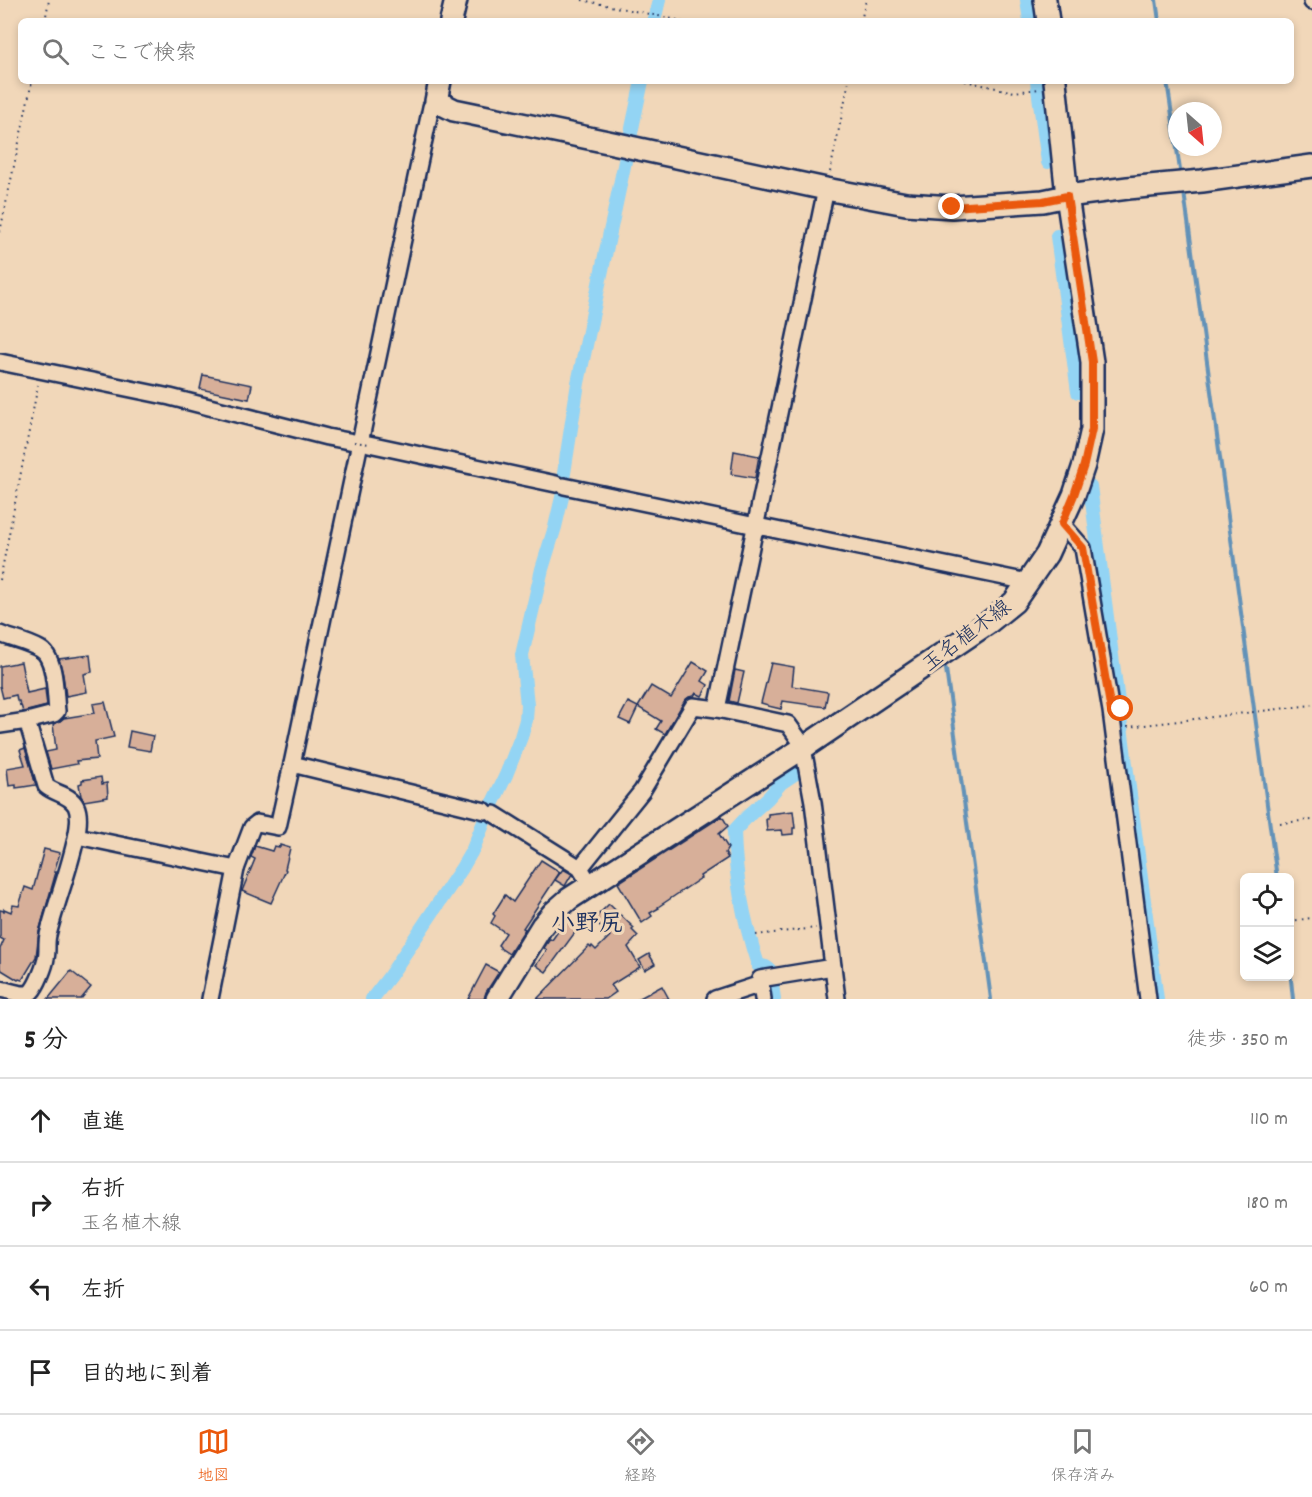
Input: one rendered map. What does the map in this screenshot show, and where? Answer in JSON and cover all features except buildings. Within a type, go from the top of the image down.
[{"type":"main road","points":[[452,18],[456,0]]},
{"type":"main road","points":[[1045,0],[1048,18]]},
{"type":"main road","name":"玉名植木線","points":[[497,999],[542,926],[569,899],[585,876],[803,748],[988,623],[1014,602],[1047,554],[1062,524],[1084,465],[1092,429],[1092,362],[1056,198],[1046,85]]},
{"type":"main road","points":[[438,91],[454,110],[906,204],[963,206],[1056,198],[1312,165]]},
{"type":"street","points":[[210,999],[236,869],[252,827],[257,823],[278,827],[431,107],[438,91]]},
{"type":"street","points":[[717,709],[826,189]]},
{"type":"street","points":[[0,362],[170,397],[327,437],[1028,582]]},
{"type":"street","points":[[1062,524],[1083,548],[1111,711],[1148,999]]},
{"type":"street","points":[[0,634],[42,650],[48,657],[52,667],[57,711],[54,714],[27,721],[0,725]]},
{"type":"street","points":[[292,764],[489,812],[585,876],[642,791],[693,706],[788,724],[803,748],[813,802],[837,999]]},
{"type":"street","points":[[0,989],[26,994],[31,992],[41,974],[46,958],[47,938],[77,836],[76,806],[70,799],[51,791],[46,786],[27,721]]},
{"type":"street","points":[[77,836],[236,869]]},
{"type":"street","points":[[715,999],[762,992],[760,980],[833,968]]},
{"type":"path","points":[[46,18],[49,0]]},
{"type":"path","points":[[582,0],[667,18]]},
{"type":"path","points":[[862,18],[866,0]]},
{"type":"path","points":[[0,232],[31,84]]},
{"type":"path","points":[[826,189],[848,84]]},
{"type":"path","points":[[978,84],[1014,92],[1046,85]]},
{"type":"path","points":[[0,580],[41,370]]},
{"type":"path","points":[[1111,711],[1125,708],[1128,727],[1312,705]]},
{"type":"path","points":[[1280,823],[1312,820]]},
{"type":"path","points":[[1294,920],[1312,918]]},
{"type":"path","points":[[756,935],[828,927]]},
{"type":"waterway","points":[[655,18],[659,0]]},
{"type":"waterway","points":[[1027,0],[1030,18]]},
{"type":"waterway","points":[[1156,0],[1159,18]]},
{"type":"waterway","points":[[372,999],[389,977],[473,849],[521,737],[527,705],[522,655],[563,493],[562,486],[578,383],[641,84]]},
{"type":"waterway","points":[[1037,84],[1048,162]]},
{"type":"waterway","points":[[1167,84],[1180,170]]},
{"type":"waterway","points":[[1184,192],[1276,873]]},
{"type":"waterway","points":[[1057,236],[1078,392]]},
{"type":"waterway","points":[[1090,486],[1118,702]]},
{"type":"waterway","points":[[946,669],[991,999]]},
{"type":"waterway","points":[[1120,719],[1157,999]]},
{"type":"waterway","points":[[774,999],[770,970],[758,965],[748,932],[738,882],[734,831],[781,783],[802,769]]},
{"type":"waterway","points":[[1291,981],[1293,999]]},
{"type":"district","name":"小野尻","points":[[587,922]]},
{"type":"route","points":[[952,207],[1043,201],[1067,196],[1092,362],[1092,429],[1084,465],[1062,524],[1083,548],[1111,711],[1121,709]]}]
